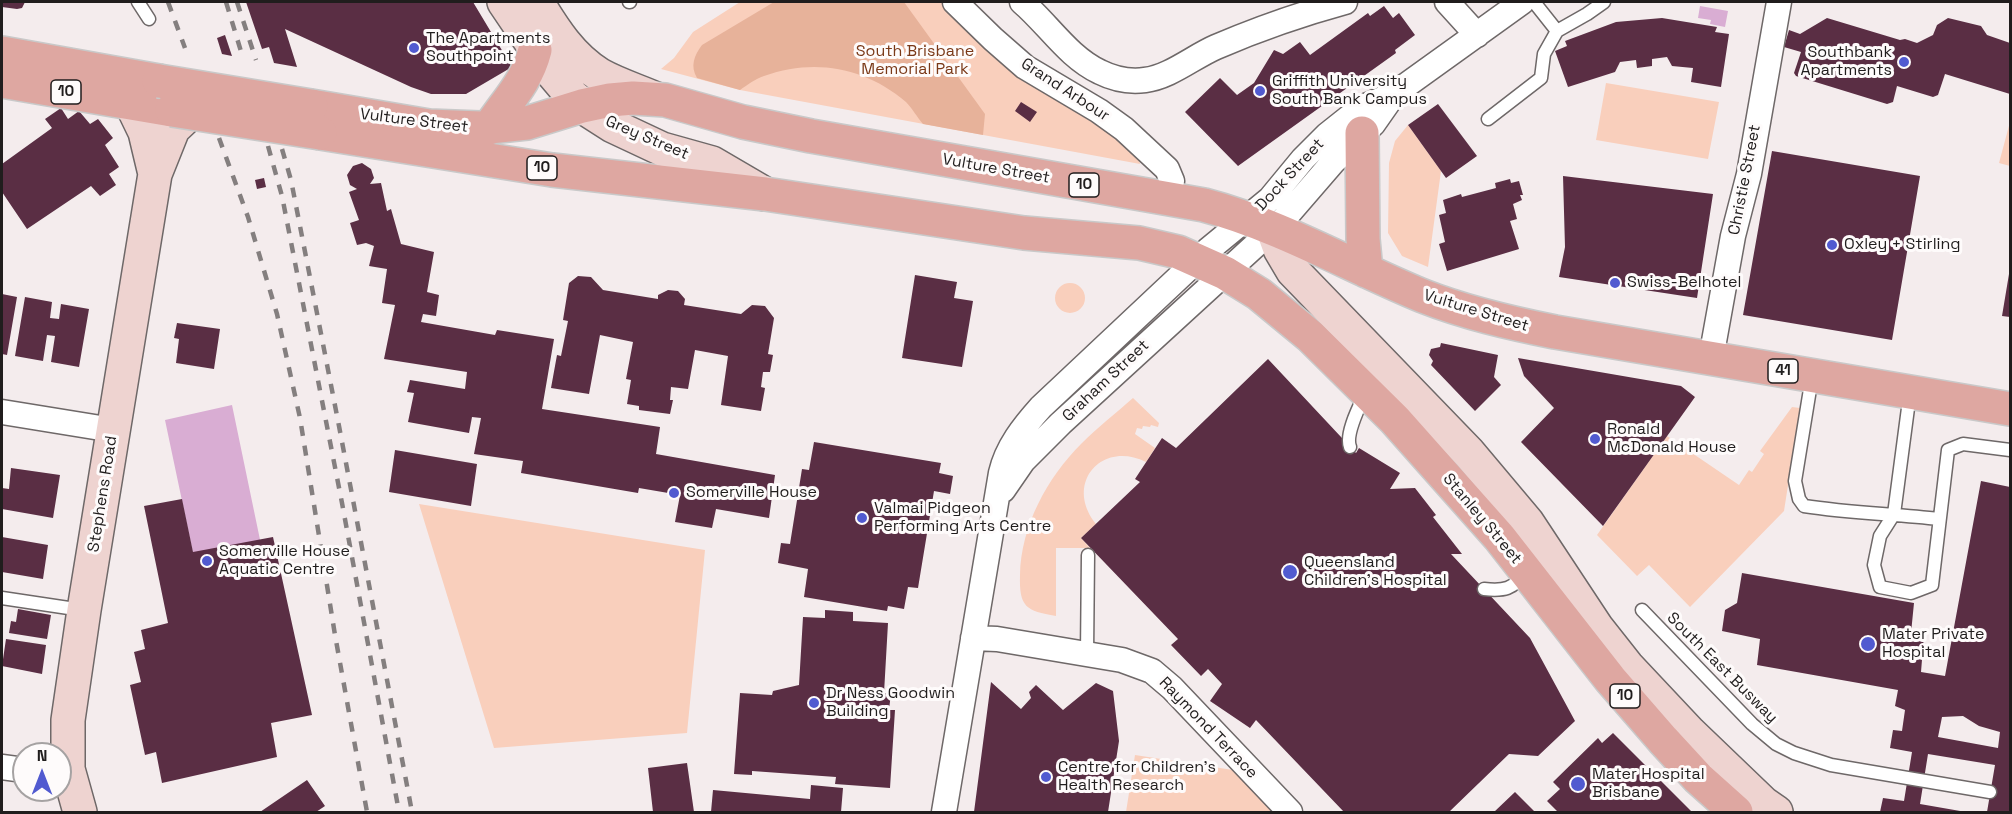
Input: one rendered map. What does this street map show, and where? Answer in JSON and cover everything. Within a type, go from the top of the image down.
[{"type":"main road","points":[[489,128],[524,81],[535,50]]},
{"type":"main road","name":"Vulture Street","points":[[2,53],[159,81],[316,120],[552,170],[765,194],[984,228],[1139,243],[1171,250],[1211,266]]},
{"type":"main road","name":"Vulture Street","points":[[2,81],[131,103],[180,115],[489,128],[527,123],[582,106],[625,99],[656,99],[744,122],[811,136],[1204,205],[1322,249],[1366,271],[1446,304],[1555,333],[2010,409]]},
{"type":"main road","points":[[1362,134],[1363,239],[1366,271]]},
{"type":"main road","name":"Stanley Street","points":[[1211,266],[1259,294],[1310,336],[1395,420],[1466,498],[1525,555],[1611,679],[1663,741],[1736,813]]},
{"type":"street","name":"Grey Street","points":[[504,2],[535,50],[561,84],[582,106],[600,119],[625,132],[662,149],[712,164],[765,194]]},
{"type":"street","points":[[537,2],[562,40],[586,65],[610,80],[656,99]]},
{"type":"street","name":"Grand Arbour","points":[[955,2],[1025,67],[1099,111],[1124,129],[1167,169],[1172,181]]},
{"type":"street","points":[[1022,2],[1067,47],[1091,67],[1119,79],[1145,80],[1161,75],[1216,47],[1254,32],[1345,2]]},
{"type":"street","points":[[1447,2],[1477,35]]},
{"type":"street","name":"Dock Street","points":[[1260,224],[1270,199],[1303,159],[1327,135],[1361,108],[1394,94],[1522,2]]},
{"type":"street","name":"Christie Street","points":[[1711,358],[1733,236],[1749,174],[1779,2]]},
{"type":"street","name":"Dock Street","points":[[1260,224],[1296,207],[1334,161],[1373,124],[1394,94]]},
{"type":"street","name":"Stephens Road","points":[[131,103],[144,132],[155,174]]},
{"type":"street","name":"Stephens Road","points":[[66,742],[84,610],[155,174],[168,138],[180,115]]},
{"type":"street","name":"Graham Street","points":[[944,813],[997,499],[1023,461],[1039,444],[1211,266],[1260,224]]},
{"type":"street","name":"Stanley Street","points":[[1260,224],[1280,249],[1293,271],[1469,453],[1509,500],[1546,550],[1597,628],[1627,666],[1690,733],[1776,813]]},
{"type":"street","points":[[2,412],[113,430]]},
{"type":"street","name":"Raymond Terrace","points":[[973,638],[997,639],[1122,660],[1152,671],[1172,688],[1290,813]]},
{"type":"street","name":"Stephens Road","points":[[72,791],[80,813]]},
{"type":"lane","points":[[138,2],[148,19]]},
{"type":"lane","points":[[1534,2],[1557,31]]},
{"type":"lane","points":[[1488,119],[1541,78],[1544,54],[1557,31],[1604,2]]},
{"type":"lane","points":[[1813,375],[1796,481],[1798,499],[1804,506],[1843,512],[1940,519]]},
{"type":"lane","points":[[1350,447],[1348,443],[1354,420],[1366,391]]},
{"type":"lane","points":[[1910,392],[1894,514],[1880,536],[1874,565],[1880,587],[1911,593],[1932,585],[1948,450],[1963,444],[2010,450]]},
{"type":"lane","points":[[1484,589],[1510,588],[1518,582],[1525,555],[1510,518],[1509,500]]},
{"type":"lane","points":[[1087,654],[1088,555]]},
{"type":"lane","points":[[2,598],[84,610]]},
{"type":"lane","name":"South East Busway","points":[[1642,610],[1752,724],[1764,735],[1785,748],[1812,760],[1831,765],[1990,792]]},
{"type":"green space","name":"South Brisbane Memorial Park","points":[[740,2],[941,2],[948,10],[1138,154],[1140,164],[740,90],[661,69],[674,58],[693,32]]},
{"type":"green space","points":[[774,2],[904,2],[985,114],[983,135],[923,124],[906,102],[890,90],[874,81],[838,69],[820,67],[783,71],[761,77],[740,90],[697,78],[694,61],[702,45]]},
{"type":"green space","points":[[1606,83],[1719,102],[1708,159],[1596,140]]},
{"type":"green space","points":[[2010,122],[2010,166],[1999,163]]},
{"type":"green space","points":[[1408,125],[1441,171],[1428,267],[1402,256],[1388,233],[1389,163],[1395,141]]},
{"type":"green space","points":[[1070,283],[1081,287],[1085,298],[1081,309],[1070,313],[1059,309],[1055,298],[1059,287]]},
{"type":"green space","points":[[1133,398],[1159,423],[1158,427],[1151,425],[1150,427],[1143,426],[1142,429],[1137,428],[1135,434],[1155,448],[1146,462],[1130,457],[1115,457],[1102,461],[1092,470],[1086,481],[1084,494],[1087,509],[1096,524],[1081,538],[1090,548],[1056,548],[1056,616],[1031,609],[1023,601],[1020,575],[1025,539],[1038,504],[1047,487],[1069,457]]},
{"type":"green space","points":[[1792,407],[1800,408],[1784,511],[1690,607],[1649,565],[1637,576],[1597,535],[1667,436],[1739,485],[1749,470],[1752,472],[1764,454],[1760,451]]},
{"type":"green space","points":[[419,504],[705,550],[687,733],[494,748]]},
{"type":"green space","points":[[1135,755],[1233,770],[1276,812],[1126,812]]},
{"type":"shaded area","points":[[1700,6],[1728,11],[1725,27],[1710,24],[1711,20],[1698,18]]},
{"type":"shaded area","points":[[232,405],[264,559],[197,572],[165,420]]},
{"type":"building","points":[[2,2],[25,2],[22,8],[17,9],[2,7]]},
{"type":"building","name":"The Apartments Southpoint","points":[[246,2],[473,2],[512,67],[466,94],[431,94],[285,29],[297,67],[274,63],[269,47],[262,49]]},
{"type":"building","name":"Griffith University South Bank Campus","points":[[1384,6],[1393,18],[1399,13],[1415,35],[1395,50],[1396,53],[1238,166],[1185,112],[1220,78],[1237,95],[1254,83],[1274,50],[1283,54],[1300,42],[1310,55],[1368,13],[1370,16]]},
{"type":"building","points":[[1662,18],[1717,27],[1715,32],[1729,34],[1721,87],[1691,82],[1693,68],[1672,66],[1667,57],[1652,59],[1652,66],[1637,68],[1636,60],[1620,62],[1615,72],[1568,87],[1555,51],[1567,46],[1565,41],[1616,22]]},
{"type":"building","name":"Southbank Apartments","points":[[1827,18],[1917,43],[1933,35],[1937,25],[1948,18],[1981,26],[1987,35],[2010,43],[2010,94],[1945,74],[1938,95],[1933,97],[1897,86],[1893,102],[1887,104],[1796,76],[1794,73],[1801,52],[1784,47],[1789,30],[1800,34]]},
{"type":"building","points":[[225,35],[232,56],[222,54],[217,38]]},
{"type":"building","points":[[1021,102],[1037,112],[1030,122],[1015,111]]},
{"type":"building","points":[[1438,104],[1477,156],[1446,178],[1408,125]]},
{"type":"building","points":[[61,108],[68,119],[79,111],[90,124],[98,119],[113,138],[105,145],[119,167],[109,174],[116,185],[100,196],[91,186],[27,229],[2,192],[2,164],[52,128],[45,119]]},
{"type":"building","name":"Oxley + Stirling","points":[[1772,151],[1920,176],[1892,340],[1743,315]]},
{"type":"building","points":[[362,163],[371,169],[374,178],[370,184],[381,183],[387,211],[391,209],[401,244],[434,252],[427,292],[439,295],[436,316],[423,314],[421,322],[495,335],[497,330],[554,339],[542,409],[660,427],[656,454],[775,475],[769,518],[716,509],[712,528],[675,522],[680,495],[639,488],[638,493],[521,473],[523,461],[474,454],[481,418],[472,417],[469,433],[408,422],[414,393],[407,392],[410,380],[465,389],[467,372],[384,359],[395,305],[382,303],[387,269],[369,266],[374,246],[366,243],[357,245],[350,223],[359,220],[349,192],[357,189],[350,185],[347,175],[353,166]]},
{"type":"building","points":[[1563,176],[1713,194],[1697,298],[1559,277],[1565,247]]},
{"type":"building","points":[[264,178],[266,187],[257,189],[255,180]]},
{"type":"building","points":[[1510,179],[1511,183],[1519,181],[1523,195],[1520,195],[1522,200],[1513,204],[1517,219],[1510,221],[1519,249],[1447,271],[1439,244],[1445,242],[1439,215],[1446,213],[1443,200],[1461,194],[1462,197],[1496,188],[1495,183]]},
{"type":"building","points":[[2010,274],[2010,317],[2002,316]]},
{"type":"building","points":[[915,275],[957,282],[954,298],[973,301],[962,367],[902,358]]},
{"type":"building","points":[[578,276],[591,277],[603,290],[658,299],[658,295],[668,290],[678,291],[685,299],[684,305],[741,314],[752,305],[765,306],[774,318],[768,354],[773,355],[770,372],[763,372],[761,387],[765,388],[761,411],[721,405],[728,356],[695,350],[688,389],[671,387],[670,400],[673,400],[670,414],[639,410],[639,406],[627,404],[631,380],[626,379],[633,342],[600,335],[589,394],[551,388],[557,355],[561,356],[568,321],[563,320],[569,283]]},
{"type":"building","points":[[2,294],[17,297],[7,355],[2,354]]},
{"type":"building","points":[[25,297],[52,302],[50,318],[59,319],[61,304],[89,309],[79,367],[51,362],[55,336],[47,335],[43,361],[15,356]]},
{"type":"building","points":[[177,323],[220,329],[214,369],[176,363],[179,339],[174,338]]},
{"type":"building","points":[[1441,343],[1498,355],[1494,377],[1501,385],[1475,411],[1431,365],[1433,361],[1429,355],[1431,349],[1440,347]]},
{"type":"building","name":"Ronald McDonald House","points":[[1518,358],[1681,386],[1695,397],[1603,526],[1521,442],[1554,408],[1524,376]]},
{"type":"building","name":"Queensland Children's Hospital","points":[[1268,359],[1356,453],[1359,448],[1400,473],[1390,489],[1415,488],[1436,515],[1433,517],[1462,554],[1451,554],[1530,638],[1575,721],[1538,756],[1509,754],[1449,812],[1344,812],[1256,720],[1250,728],[1210,701],[1222,684],[1208,669],[1201,676],[1171,645],[1178,639],[1081,538],[1140,482],[1135,479],[1162,438],[1176,448]]},
{"type":"building","name":"Valmai Pidgeon Performing Arts Centre","points":[[814,442],[941,463],[939,473],[953,476],[950,494],[934,491],[918,588],[908,587],[904,609],[888,606],[887,611],[804,597],[808,569],[778,563],[781,543],[790,544],[802,469],[809,470]]},
{"type":"building","points":[[395,450],[477,464],[471,506],[389,492]]},
{"type":"building","points":[[11,468],[60,475],[53,518],[2,509],[2,488],[9,489]]},
{"type":"building","name":"Mater Private Hospital","points":[[1981,481],[2010,487],[2010,812],[1987,812],[1995,765],[1928,754],[1920,804],[1966,812],[1880,812],[1883,798],[1904,801],[1912,752],[1890,748],[1893,730],[1902,731],[1905,710],[1895,706],[1898,690],[1757,665],[1760,639],[1722,631],[1725,610],[1737,603],[1742,573],[1914,603],[1911,633],[1924,635],[1921,672],[1945,676]],"holes":[[[1963,716],[1979,726],[2000,732],[1998,748],[1938,737],[1942,717]]]},
{"type":"building","points":[[182,499],[193,552],[273,537],[312,715],[271,723],[277,757],[162,783],[156,752],[145,755],[130,685],[141,682],[134,652],[145,649],[141,630],[168,623],[144,506]]},
{"type":"building","points":[[2,537],[48,545],[43,579],[2,572]]},
{"type":"building","points":[[18,609],[51,615],[47,639],[9,633],[11,621],[16,622]]},
{"type":"building","name":"Dr Ness Goodwin Building","points":[[825,610],[853,612],[853,621],[888,623],[884,693],[891,693],[889,710],[895,710],[890,788],[835,784],[836,777],[752,771],[752,775],[734,774],[740,693],[772,695],[773,691],[799,685],[803,617],[825,618]]},
{"type":"building","points":[[6,639],[46,645],[42,674],[2,666]]},
{"type":"building","name":"Centre for Children's Health Research","points":[[991,682],[1021,709],[1031,698],[1029,692],[1036,685],[1063,710],[1096,683],[1113,691],[1119,741],[1108,812],[974,812]]},
{"type":"building","points":[[1613,733],[1692,812],[1558,812],[1547,801],[1560,789],[1553,782],[1598,738],[1602,743]]},
{"type":"building","points":[[687,763],[694,812],[653,812],[648,768]]},
{"type":"building","points":[[307,780],[325,806],[316,812],[260,812]]},
{"type":"building","points":[[811,785],[843,788],[841,812],[711,812],[713,790],[810,799]]},
{"type":"building","points":[[1515,792],[1535,812],[1494,812]]},
{"type":"railway","points":[[168,2],[185,48]]},
{"type":"railway","points":[[226,2],[243,58]]},
{"type":"railway","points":[[237,2],[256,60]]},
{"type":"railway","points":[[219,138],[248,217],[277,314],[300,418],[335,635],[367,812]]},
{"type":"railway","points":[[268,146],[282,196],[399,812]]},
{"type":"railway","points":[[282,149],[291,180],[412,812]]},
{"type":"place","name":"The Apartments Southpoint","points":[[414,48]]},
{"type":"place","name":"Southbank Apartments","points":[[1904,62]]},
{"type":"place","name":"Griffith University South Bank Campus","points":[[1260,91]]},
{"type":"place","name":"Oxley + Stirling","points":[[1832,245]]},
{"type":"place","name":"Swiss-Belhotel","points":[[1615,283]]},
{"type":"place","name":"Ronald McDonald House","points":[[1595,439]]},
{"type":"place","name":"Somerville House","points":[[674,493]]},
{"type":"place","name":"Valmai Pidgeon Performing Arts Centre","points":[[862,518]]},
{"type":"place","name":"Somerville House Aquatic Centre","points":[[207,561]]},
{"type":"place","name":"Queensland Children's Hospital","points":[[1290,572]]},
{"type":"place","name":"Mater Private Hospital","points":[[1868,644]]},
{"type":"place","name":"Dr Ness Goodwin Building","points":[[814,703]]},
{"type":"place","name":"Centre for Children's Health Research","points":[[1046,777]]},
{"type":"place","name":"Mater Hospital Brisbane","points":[[1578,784]]}]
